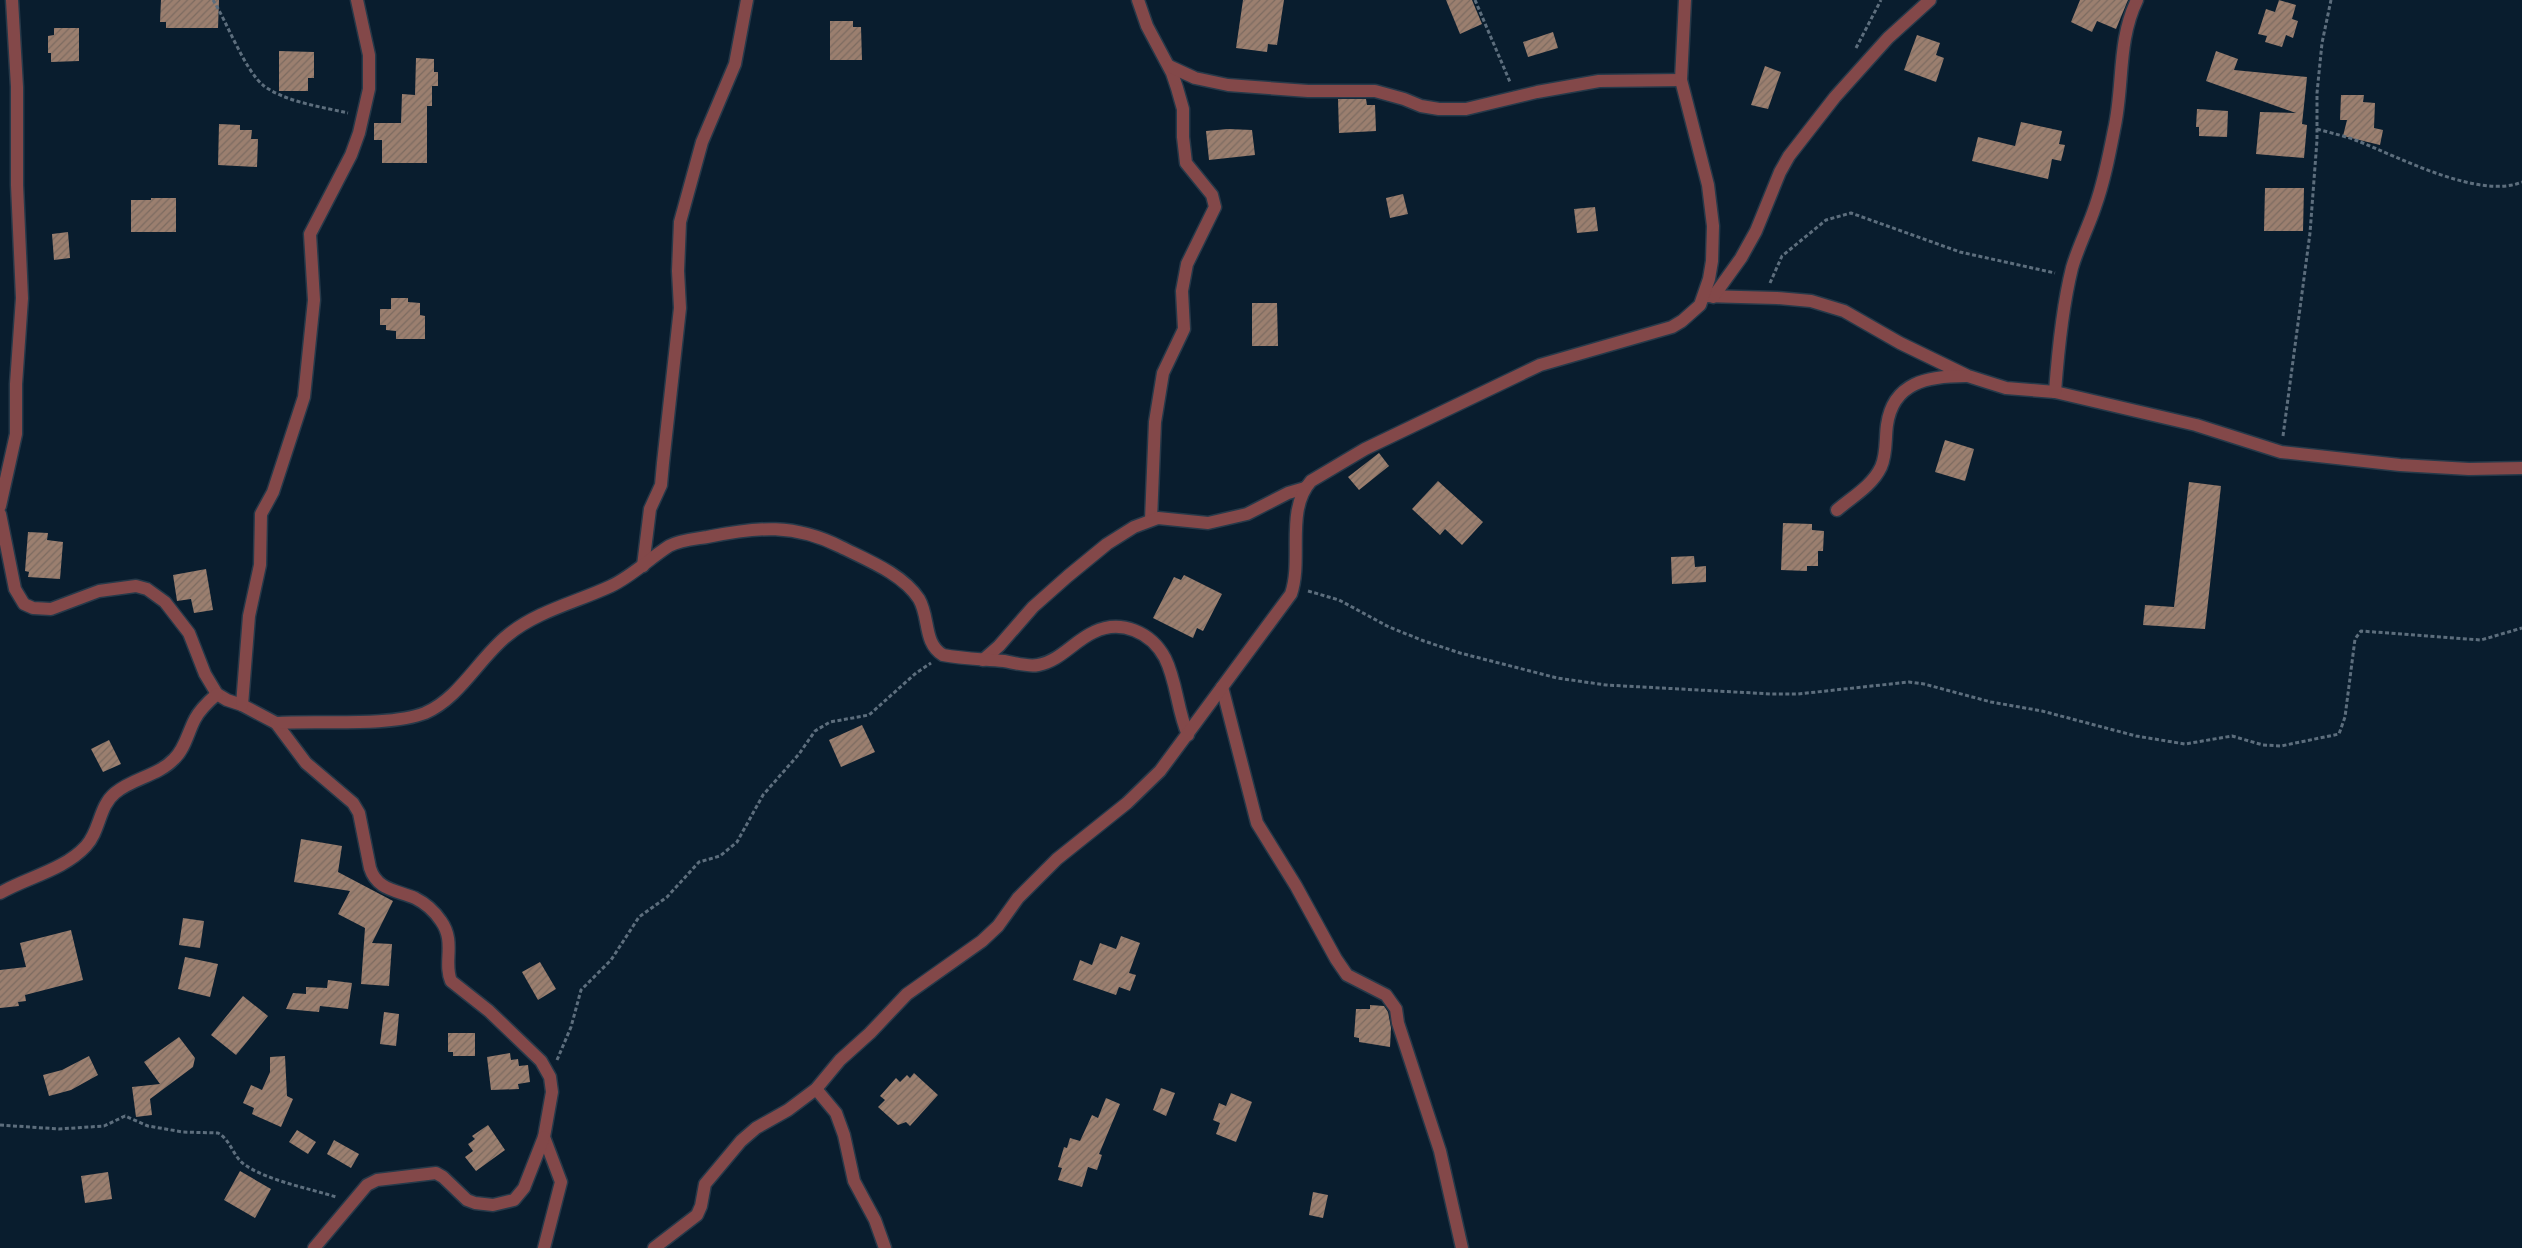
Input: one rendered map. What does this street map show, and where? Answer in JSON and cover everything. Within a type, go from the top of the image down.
[{"type":"street","points":[[0,506],[16,434],[16,384],[22,298],[17,186],[17,78],[12,0]]},
{"type":"street","points":[[242,705],[250,616],[260,565],[261,514],[280,474],[304,397],[308,370],[314,278],[310,234],[350,155],[364,116],[370,68],[357,0]]},
{"type":"street","points":[[643,566],[650,510],[661,485],[680,308],[678,271],[680,222],[702,142],[735,64],[747,0]]},
{"type":"street","points":[[1138,0],[1147,26],[1169,66],[1183,109],[1182,137],[1186,163],[1212,195],[1215,207],[1187,264],[1182,291],[1184,329],[1163,373],[1155,422],[1151,520]]},
{"type":"street","points":[[1685,0],[1681,80],[1711,203],[1712,261],[1709,297]]},
{"type":"street","points":[[982,660],[999,646],[1033,607],[1085,561],[1119,536],[1151,520],[1167,518],[1208,523],[1252,512],[1288,492],[1305,488],[1328,470],[1365,448],[1531,369],[1672,327],[1691,314],[1709,297],[1741,258],[1756,232],[1780,172],[1789,156],[1835,97],[1888,38],[1930,0]]},
{"type":"street","points":[[2055,392],[2057,359],[2070,277],[2105,172],[2116,120],[2124,39],[2130,16],[2137,0]]},
{"type":"street","points":[[1169,66],[1195,78],[1228,85],[1308,91],[1375,91],[1431,109],[1466,109],[1516,97],[1599,82],[1681,80]]},
{"type":"street","points":[[1709,297],[1777,298],[1811,301],[1844,311],[1900,343],[1968,376],[2006,388],[2055,392],[2196,425],[2282,452],[2400,465],[2470,469],[2522,468]]},
{"type":"street","points":[[1836,510],[1876,477],[1885,457],[1889,412],[1898,394],[1931,378],[1968,376]]},
{"type":"street","points":[[654,1248],[697,1216],[705,1184],[741,1141],[756,1128],[788,1110],[816,1089],[840,1060],[870,1033],[906,994],[982,941],[998,926],[1018,898],[1058,859],[1127,803],[1160,771],[1286,604],[1293,587],[1298,517],[1305,488]]},
{"type":"street","points":[[0,514],[13,584],[24,604],[33,608],[51,609],[79,596],[136,586],[147,588],[165,602],[182,621],[210,684],[217,694],[276,723],[306,763],[353,803],[359,813],[372,876],[386,889],[423,903],[442,922],[450,947],[451,981],[489,1011],[542,1061],[550,1076],[552,1092],[544,1138],[524,1188],[514,1200],[493,1205],[475,1203],[467,1200],[443,1176],[436,1173],[372,1181],[314,1248]]},
{"type":"street","points":[[276,723],[382,720],[412,717],[427,712],[464,682],[486,655],[509,634],[529,621],[612,586],[670,546],[746,529],[784,529],[816,536],[872,562],[910,588],[920,600],[933,647],[943,655],[1039,665],[1068,650],[1095,631],[1115,628],[1138,630],[1146,634],[1165,658],[1174,682],[1181,719],[1188,735]]},
{"type":"street","points":[[1222,687],[1257,822],[1347,974],[1386,995],[1396,1009],[1398,1023],[1440,1150],[1462,1248]]},
{"type":"street","points":[[0,893],[37,876],[79,853],[92,837],[102,813],[113,794],[132,782],[156,772],[171,763],[178,755],[199,711],[217,694]]},
{"type":"street","points":[[816,1089],[836,1113],[840,1122],[854,1180],[875,1220],[885,1248]]},
{"type":"street","points":[[544,1138],[561,1182],[544,1248]]},
{"type":"path","points":[[213,0],[226,20],[250,69],[263,85],[277,93],[302,101],[364,116]]},
{"type":"path","points":[[1475,0],[1516,97]]},
{"type":"path","points":[[2282,452],[2296,326],[2310,232],[2317,129],[2317,93],[2322,43],[2331,0]]},
{"type":"path","points":[[2317,129],[2355,140],[2400,161],[2422,166],[2448,178],[2514,186],[2522,182]]},
{"type":"path","points":[[1746,298],[1768,285],[1782,256],[1806,236],[1826,220],[1851,213],[1960,252],[2022,264],[2070,277]]},
{"type":"path","points":[[1293,587],[1339,600],[1389,627],[1460,653],[1557,678],[1606,685],[1772,694],[1798,694],[1909,682],[1924,684],[1991,702],[2042,711],[2136,736],[2185,744],[2232,736],[2263,745],[2281,746],[2339,734],[2345,717],[2355,639],[2361,631],[2481,640],[2522,628]]},
{"type":"path","points":[[550,1076],[571,1027],[581,990],[610,960],[639,918],[667,896],[699,862],[720,856],[737,842],[763,795],[821,726],[850,717],[869,715],[916,672],[943,655]]},
{"type":"path","points":[[0,1125],[58,1129],[104,1126],[125,1116],[148,1126],[183,1132],[218,1133],[231,1145],[242,1163],[257,1172],[354,1202]]},
{"type":"building","points":[[161,0],[219,0],[218,28],[166,28],[166,22],[160,22]]},
{"type":"building","points":[[1243,0],[1284,0],[1277,45],[1268,44],[1267,52],[1236,48]]},
{"type":"building","points":[[1446,0],[1472,0],[1482,24],[1460,34]]},
{"type":"building","points":[[2080,0],[2128,0],[2116,29],[2097,21],[2092,32],[2071,22]]},
{"type":"building","points":[[2279,0],[2296,5],[2292,19],[2298,21],[2293,38],[2286,35],[2282,47],[2265,42],[2267,36],[2258,34],[2266,9],[2275,12]]},
{"type":"building","points":[[830,21],[853,21],[853,27],[861,27],[862,60],[830,60]]},
{"type":"building","points":[[54,28],[79,28],[79,61],[51,62],[51,53],[48,53],[48,36],[54,35]]},
{"type":"building","points":[[1553,32],[1558,48],[1528,57],[1523,42]]},
{"type":"building","points":[[1917,35],[1940,43],[1936,55],[1944,58],[1936,82],[1904,70]]},
{"type":"building","points":[[279,51],[314,52],[314,78],[308,78],[308,91],[279,91]]},
{"type":"building","points":[[2216,51],[2238,59],[2234,70],[2307,77],[2302,124],[2307,125],[2304,158],[2256,154],[2260,112],[2296,113],[2206,81]]},
{"type":"building","points":[[416,58],[434,59],[434,72],[438,72],[438,86],[432,86],[432,106],[427,106],[427,163],[382,163],[382,140],[374,140],[374,123],[401,123],[402,94],[415,95]]},
{"type":"building","points":[[1765,66],[1781,72],[1768,109],[1751,105]]},
{"type":"building","points":[[2341,95],[2364,95],[2363,102],[2375,103],[2374,128],[2383,130],[2380,145],[2343,136],[2347,120],[2340,120]]},
{"type":"building","points":[[1338,99],[1366,99],[1367,105],[1375,105],[1376,131],[1339,133]]},
{"type":"building","points":[[2197,109],[2228,111],[2227,137],[2199,136],[2199,127],[2196,127]]},
{"type":"building","points":[[2021,122],[2062,131],[2059,144],[2065,145],[2061,161],[2052,159],[2048,179],[1972,161],[1978,137],[2015,146]]},
{"type":"building","points":[[219,124],[240,125],[240,130],[252,130],[251,139],[258,139],[257,167],[218,165]]},
{"type":"building","points":[[1228,129],[1252,130],[1255,155],[1209,160],[1206,131]]},
{"type":"building","points":[[2265,188],[2304,188],[2303,231],[2264,231]]},
{"type":"building","points":[[1403,194],[1408,214],[1390,218],[1386,198]]},
{"type":"building","points":[[151,198],[176,198],[176,232],[131,232],[131,200],[151,200]]},
{"type":"building","points":[[1595,207],[1598,231],[1577,233],[1574,209]]},
{"type":"building","points":[[68,232],[70,258],[54,260],[52,234]]},
{"type":"building","points":[[391,298],[408,298],[408,302],[420,303],[420,315],[425,316],[425,339],[396,339],[396,331],[386,330],[386,325],[380,325],[380,309],[391,309]]},
{"type":"building","points":[[1252,303],[1277,303],[1278,346],[1252,346]]},
{"type":"building","points":[[1945,440],[1974,449],[1965,481],[1935,472]]},
{"type":"building","points":[[1379,453],[1389,466],[1359,490],[1348,477]]},
{"type":"building","points":[[1438,481],[1483,522],[1462,545],[1445,529],[1440,535],[1412,509]]},
{"type":"building","points":[[2189,482],[2221,486],[2205,629],[2143,625],[2145,605],[2174,607]]},
{"type":"building","points":[[1783,523],[1812,524],[1812,530],[1824,531],[1823,551],[1818,551],[1818,566],[1807,566],[1807,571],[1781,570]]},
{"type":"building","points":[[28,532],[48,533],[47,540],[63,542],[60,579],[28,577],[29,572],[25,571]]},
{"type":"building","points":[[1694,556],[1695,567],[1706,566],[1706,582],[1672,584],[1671,557]]},
{"type":"building","points":[[206,569],[213,610],[194,613],[191,599],[177,601],[173,575]]},
{"type":"building","points":[[1184,575],[1222,594],[1203,631],[1197,628],[1193,638],[1153,618],[1174,577],[1181,580]]},
{"type":"building","points":[[862,725],[875,752],[841,767],[829,740]]},
{"type":"building","points":[[109,740],[121,764],[103,772],[91,749]]},
{"type":"building","points":[[301,839],[342,846],[338,872],[393,901],[372,943],[392,944],[389,986],[361,984],[365,928],[338,914],[350,891],[294,882]]},
{"type":"building","points":[[183,918],[204,921],[200,948],[179,945]]},
{"type":"building","points":[[71,930],[83,980],[25,995],[26,1001],[18,1002],[19,1006],[0,1008],[0,970],[26,967],[20,943]]},
{"type":"building","points":[[1121,936],[1140,943],[1129,973],[1136,975],[1130,991],[1119,987],[1116,995],[1073,980],[1080,960],[1092,965],[1100,943],[1116,949]]},
{"type":"building","points":[[185,957],[218,964],[210,997],[178,989]]},
{"type":"building","points":[[540,962],[556,989],[538,1000],[522,972]]},
{"type":"building","points":[[328,980],[352,983],[348,1009],[320,1006],[319,1012],[286,1009],[293,993],[306,994],[306,987],[327,988]]},
{"type":"building","points":[[243,996],[268,1016],[236,1055],[211,1035]]},
{"type":"building","points":[[1370,1005],[1384,1006],[1388,1012],[1391,1028],[1390,1047],[1359,1042],[1359,1038],[1354,1037],[1356,1009],[1370,1009]]},
{"type":"building","points":[[384,1012],[399,1014],[396,1046],[380,1044]]},
{"type":"building","points":[[448,1033],[475,1033],[475,1056],[453,1056],[453,1052],[448,1052]]},
{"type":"building","points":[[179,1037],[195,1058],[193,1067],[150,1099],[152,1115],[136,1117],[132,1087],[160,1084],[144,1062]]},
{"type":"building","points":[[510,1053],[511,1060],[518,1059],[519,1066],[528,1065],[530,1082],[518,1084],[519,1089],[491,1090],[487,1057]]},
{"type":"building","points":[[89,1056],[98,1075],[71,1090],[49,1096],[43,1075],[62,1070]]},
{"type":"building","points":[[285,1056],[287,1096],[293,1099],[281,1127],[252,1114],[254,1108],[243,1103],[251,1085],[262,1090],[270,1072],[270,1057]]},
{"type":"building","points":[[914,1073],[938,1095],[910,1126],[906,1122],[898,1125],[878,1107],[885,1100],[880,1096],[896,1078],[900,1082],[907,1075],[910,1078]]},
{"type":"building","points":[[1161,1088],[1175,1093],[1166,1116],[1153,1110]]},
{"type":"building","points":[[1231,1093],[1252,1102],[1236,1142],[1216,1134],[1220,1123],[1213,1120],[1219,1103],[1226,1106]]},
{"type":"building","points":[[1106,1098],[1120,1104],[1099,1154],[1102,1155],[1097,1170],[1088,1167],[1082,1187],[1058,1180],[1062,1168],[1058,1167],[1064,1147],[1067,1148],[1070,1138],[1080,1141],[1092,1115],[1098,1118]]},
{"type":"building","points":[[488,1125],[505,1150],[476,1171],[465,1157],[473,1151],[468,1144],[475,1139],[472,1136]]},
{"type":"building","points":[[297,1130],[316,1142],[308,1154],[289,1142]]},
{"type":"building","points":[[334,1140],[359,1154],[351,1168],[327,1154]]},
{"type":"building","points":[[240,1171],[271,1189],[255,1218],[224,1200]]},
{"type":"building","points":[[108,1172],[112,1199],[85,1203],[81,1176]]},
{"type":"building","points":[[1313,1192],[1328,1195],[1323,1218],[1309,1215]]}]
